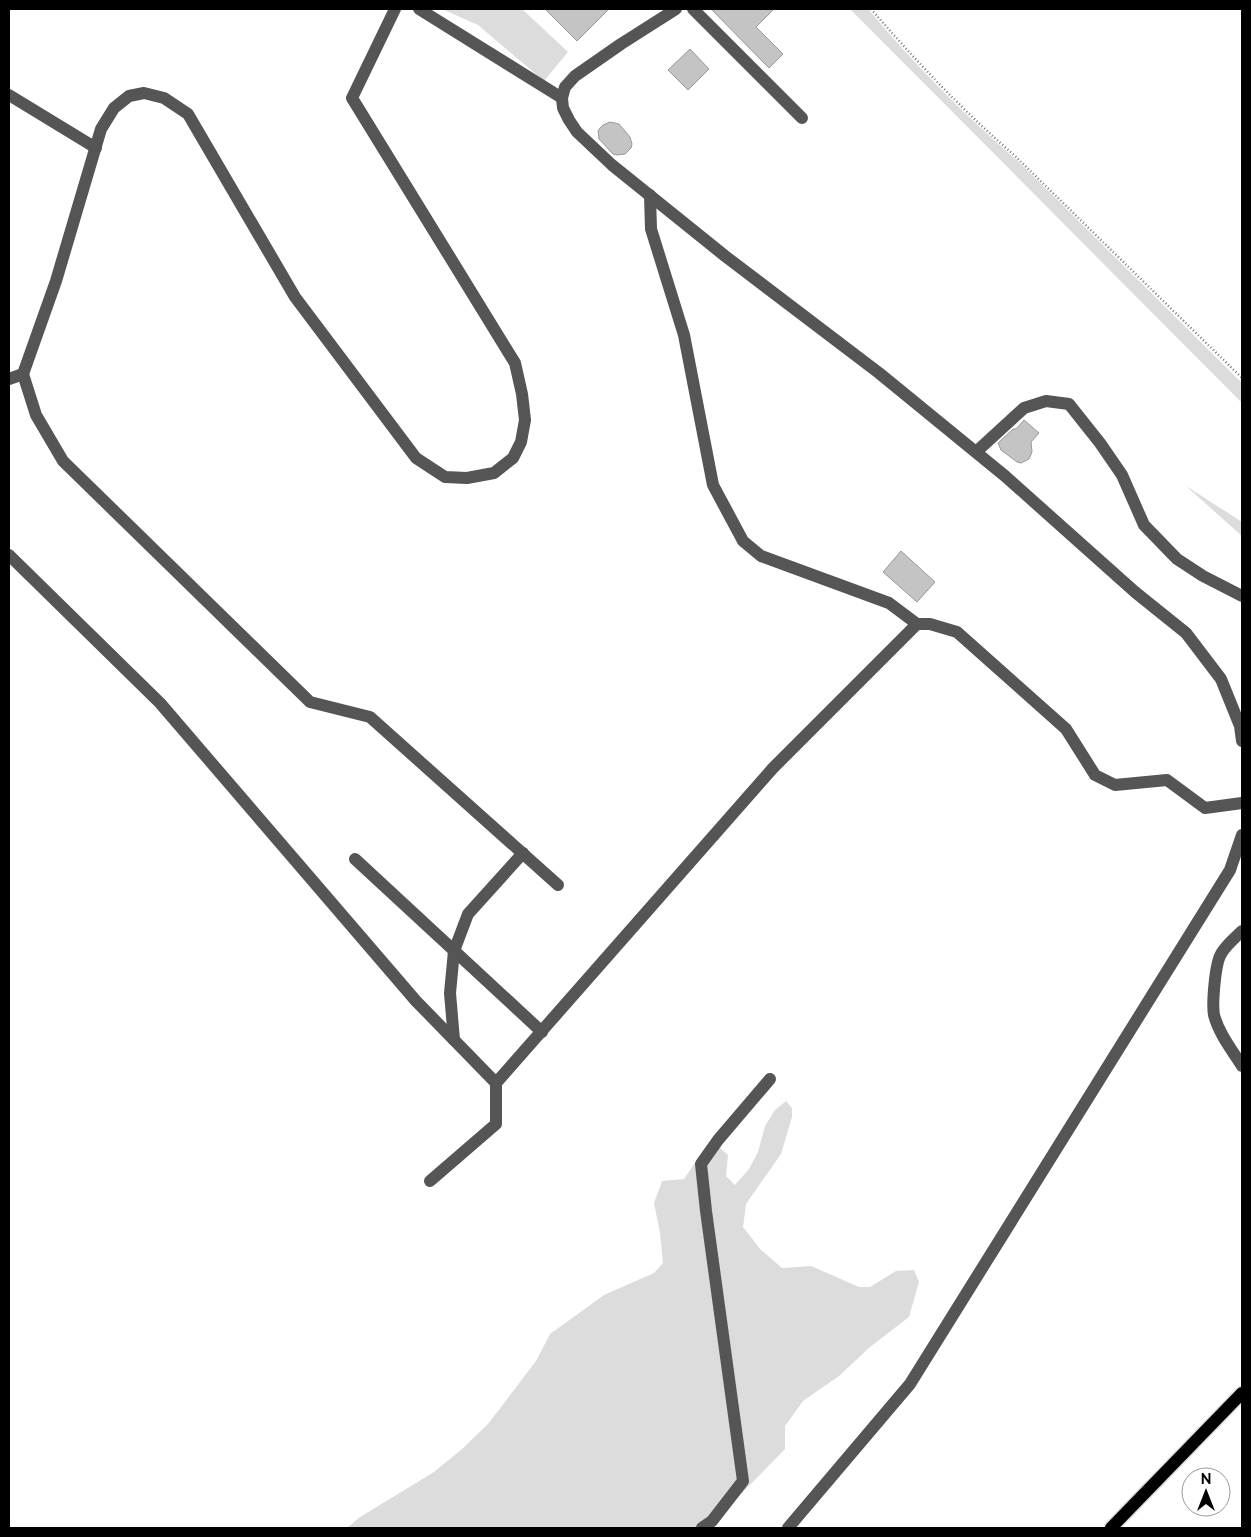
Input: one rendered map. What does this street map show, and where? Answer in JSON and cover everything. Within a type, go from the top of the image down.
[{"type":"main road","points":[[1111,1528],[1242,1393]]},
{"type":"lane","points":[[395,9],[352,98],[515,363],[522,394],[524,420],[521,442],[513,458],[494,473],[468,478],[445,477],[416,458],[295,297],[188,114],[164,98],[144,93],[129,96],[114,108],[102,129],[56,280],[23,374],[36,415],[63,461],[310,702],[370,717],[558,885]]},
{"type":"lane","points":[[419,9],[562,98]]},
{"type":"lane","points":[[676,9],[575,76],[565,88],[562,98],[566,114],[577,132],[612,165],[650,196],[725,256],[879,373],[976,452],[1134,592],[1186,633],[1221,679],[1240,726],[1242,741]]},
{"type":"lane","points":[[693,9],[802,118]]},
{"type":"lane","points":[[9,95],[96,148]]},
{"type":"lane","points":[[650,196],[651,229],[684,335],[713,485],[743,541],[761,556],[889,603],[917,624],[930,624],[958,632],[1066,729],[1095,775],[1115,785],[1167,780],[1205,808],[1242,803]]},
{"type":"lane","points":[[9,379],[23,374]]},
{"type":"lane","points":[[976,452],[1024,408],[1046,401],[1069,404],[1100,443],[1122,475],[1144,525],[1177,559],[1203,576],[1242,596]]},
{"type":"lane","points":[[9,555],[160,703],[416,1001],[496,1083]]},
{"type":"lane","points":[[430,1181],[496,1124],[496,1083],[773,768],[917,624]]},
{"type":"lane","points":[[788,1528],[910,1384],[1230,870],[1242,835]]},
{"type":"lane","points":[[454,1040],[450,993],[454,951],[468,914],[523,853]]},
{"type":"lane","points":[[355,859],[542,1032]]},
{"type":"lane","points":[[1242,931],[1220,955],[1214,983],[1214,1014],[1222,1036],[1242,1066]]},
{"type":"lane","points":[[702,1528],[712,1521],[743,1481],[706,1211],[702,1164],[718,1140],[770,1079]]},
{"type":"path","points":[[871,9],[907,51],[983,128],[1014,155],[1242,378]]},
{"type":"shaded area","points":[[442,9],[522,9],[568,52],[544,81],[478,25]]},
{"type":"shaded area","points":[[850,9],[868,9],[903,50],[941,89],[1020,163],[1242,383],[1242,403]]},
{"type":"shaded area","points":[[1186,486],[1242,522],[1242,536]]},
{"type":"shaded area","points":[[786,1101],[792,1108],[792,1117],[781,1154],[746,1204],[743,1227],[761,1250],[782,1268],[811,1266],[859,1287],[870,1287],[896,1271],[914,1270],[919,1282],[909,1317],[870,1347],[839,1376],[803,1401],[785,1426],[785,1449],[708,1528],[347,1528],[360,1517],[434,1472],[462,1449],[488,1424],[536,1361],[550,1334],[604,1295],[654,1273],[663,1263],[654,1203],[662,1181],[684,1179],[707,1145],[719,1147],[728,1155],[726,1176],[735,1185],[749,1169],[758,1152],[765,1126],[775,1110]]},
{"type":"building","points":[[545,9],[609,9],[577,41]]},
{"type":"building","points":[[711,9],[774,9],[756,27],[783,54],[769,68]]},
{"type":"building","points":[[690,49],[709,69],[688,90],[668,70]]},
{"type":"building","points":[[610,122],[619,124],[630,137],[631,148],[625,154],[613,154],[599,139],[598,131],[603,125]]},
{"type":"building","points":[[1024,420],[1039,433],[1031,442],[1032,452],[1029,459],[1021,463],[1001,450],[998,443]]},
{"type":"building","points":[[901,551],[935,582],[917,602],[883,572]]}]
